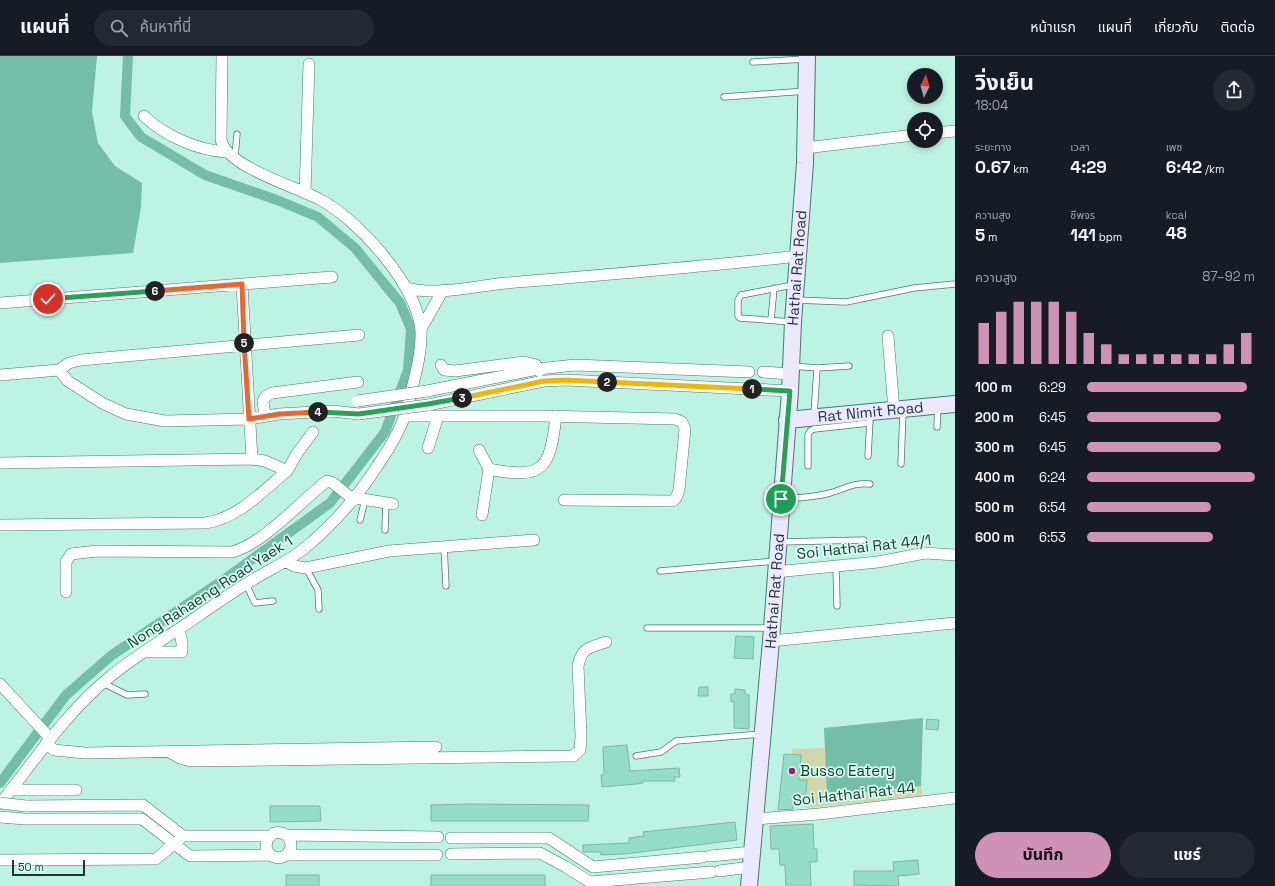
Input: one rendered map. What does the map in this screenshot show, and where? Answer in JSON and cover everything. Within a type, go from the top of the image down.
[{"type":"main road","name":"Hathai Rat Road","points":[[749,886],[756,818],[790,391],[790,370],[805,148],[807,57]]},
{"type":"main road","name":"Rat Nimit Road","points":[[787,420],[814,418],[870,418],[899,410],[955,404]]},
{"type":"street","points":[[222,56],[221,139],[222,145],[230,155]]},
{"type":"street","points":[[306,192],[309,64]]},
{"type":"street","points":[[144,116],[154,126],[200,148],[230,155]]},
{"type":"street","points":[[943,132],[955,131]]},
{"type":"street","points":[[805,148],[907,136]]},
{"type":"street","name":"Nong Rahaeng Road Yaek 1","points":[[0,804],[48,741],[103,683],[144,652],[245,584],[287,562],[358,500],[387,452],[406,416],[418,359],[421,329],[417,312],[407,288],[382,254],[352,223],[321,199],[253,170],[230,155]]},
{"type":"street","points":[[407,288],[428,292],[477,286],[665,270],[798,256]]},
{"type":"street","points":[[0,303],[332,277]]},
{"type":"street","points":[[242,284],[244,345],[252,459]]},
{"type":"street","points":[[421,329],[443,290]]},
{"type":"street","points":[[0,375],[59,370],[69,363],[81,360],[359,335]]},
{"type":"street","points":[[888,336],[899,410]]},
{"type":"street","points":[[441,365],[444,370],[455,371],[524,362],[536,365],[544,381]]},
{"type":"street","points":[[332,411],[357,401],[427,391],[538,369],[575,365],[749,372]]},
{"type":"street","points":[[59,370],[68,381],[102,403],[126,414],[165,420],[249,419],[265,416],[332,411],[359,414],[428,404],[544,381],[566,380],[790,391]]},
{"type":"street","points":[[763,372],[790,370]]},
{"type":"street","points":[[736,371],[736,389]]},
{"type":"street","points":[[265,416],[263,401],[266,396],[272,393],[358,382]]},
{"type":"street","points":[[406,416],[556,416],[675,419],[682,422],[685,429],[679,490],[673,501],[564,500]]},
{"type":"street","points":[[428,448],[438,416]]},
{"type":"street","points":[[489,470],[513,474],[529,473],[540,468],[547,462],[550,453],[556,416]]},
{"type":"street","points":[[0,525],[205,523],[218,521],[231,515],[287,471],[298,452],[313,432]]},
{"type":"street","points":[[479,450],[489,470],[482,515]]},
{"type":"street","points":[[0,463],[252,459],[265,461],[287,471]]},
{"type":"street","points":[[66,592],[66,562],[71,554],[97,551],[237,551],[283,519],[329,480],[358,500],[389,503]]},
{"type":"street","points":[[287,562],[294,566],[306,568],[389,552],[444,546],[534,540]]},
{"type":"street","name":"Soi Hathai Rat 44/1","points":[[776,566],[836,566],[878,562],[925,553],[955,555]]},
{"type":"street","points":[[771,634],[955,623]]},
{"type":"street","points":[[144,652],[182,652],[179,629]]},
{"type":"street","points":[[171,753],[190,761],[573,756],[580,750],[581,736],[578,666],[580,656],[583,650],[606,642]]},
{"type":"street","points":[[0,684],[41,729],[54,750],[171,753],[436,747]]},
{"type":"street","points":[[12,790],[76,790]]},
{"type":"street","name":"Soi Hathai Rat 44","points":[[756,818],[819,814],[954,801]]},
{"type":"street","points":[[0,804],[26,806],[143,805],[183,836],[270,836],[278,832],[286,835],[549,838],[593,867],[706,856],[751,860]]},
{"type":"street","points":[[0,817],[25,819],[142,819],[190,856],[270,855],[279,858],[287,855],[438,855],[446,857],[451,854],[540,853],[590,882],[715,871],[751,860]]},
{"type":"street","points":[[286,835],[289,839],[291,847],[287,855]]},
{"type":"street","points":[[1,860],[156,859],[183,836]]},
{"type":"street","points":[[270,836],[267,839],[266,848],[270,855]]},
{"type":"street","points":[[438,837],[433,846],[438,855]]},
{"type":"street","points":[[451,838],[455,846],[451,854]]},
{"type":"street","points":[[566,867],[573,854]]},
{"type":"street","points":[[682,858],[683,875]]},
{"type":"lane","points":[[753,62],[807,57]]},
{"type":"lane","points":[[724,97],[806,91]]},
{"type":"lane","points":[[230,155],[237,134]]},
{"type":"lane","points":[[793,322],[740,318],[738,316],[738,300],[741,295],[774,288],[846,302],[914,288],[955,284]]},
{"type":"lane","points":[[771,320],[774,288]]},
{"type":"lane","points":[[790,370],[849,366]]},
{"type":"lane","points":[[814,418],[817,368]]},
{"type":"lane","points":[[937,427],[938,406]]},
{"type":"lane","points":[[899,410],[901,464]]},
{"type":"lane","points":[[808,466],[808,435],[810,431],[870,418],[868,456]]},
{"type":"lane","points":[[781,499],[815,496],[845,488],[851,484],[870,484]]},
{"type":"lane","points":[[358,500],[360,520]]},
{"type":"lane","points":[[385,530],[389,503]]},
{"type":"lane","points":[[778,542],[864,540]]},
{"type":"lane","points":[[444,546],[446,586]]},
{"type":"lane","points":[[660,571],[776,566]]},
{"type":"lane","points":[[836,566],[837,606]]},
{"type":"lane","points":[[306,568],[318,590],[319,609]]},
{"type":"lane","points":[[245,584],[255,603],[274,602]]},
{"type":"lane","points":[[647,628],[771,634]]},
{"type":"lane","points":[[103,683],[128,694],[145,694]]},
{"type":"lane","points":[[636,756],[661,752],[676,740],[762,734]]},
{"type":"shaded area","points":[[0,56],[97,56],[92,112],[98,143],[115,166],[142,183],[141,207],[133,253],[0,263]]},
{"type":"shaded area","points":[[923,718],[921,786],[827,796],[824,728]]},
{"type":"shaded area","points":[[825,748],[827,796],[921,786],[922,796],[805,808],[807,781],[799,780],[801,755],[792,754],[792,749]]},
{"type":"building","points":[[736,636],[754,637],[753,659],[734,658]]},
{"type":"building","points":[[699,687],[708,687],[708,696],[698,696]]},
{"type":"building","points":[[735,689],[745,690],[745,694],[749,695],[749,729],[734,728],[734,702],[731,702],[731,694],[735,694]]},
{"type":"building","points":[[927,719],[939,720],[938,730],[926,729]]},
{"type":"building","points":[[627,745],[630,771],[679,768],[680,777],[674,777],[675,781],[643,781],[643,783],[602,787],[601,775],[604,774],[603,747]]},
{"type":"building","points":[[784,754],[801,755],[799,780],[807,780],[805,802],[793,802],[793,809],[778,810]]},
{"type":"building","points":[[431,805],[589,805],[588,821],[431,821]]},
{"type":"building","points":[[270,806],[320,806],[321,821],[270,822]]},
{"type":"building","points":[[735,822],[737,840],[624,854],[601,855],[600,852],[583,852],[583,845],[629,843],[629,838],[644,836],[643,832]]},
{"type":"building","points":[[813,824],[814,849],[817,849],[817,862],[810,862],[811,886],[786,886],[785,865],[780,865],[779,849],[771,849],[770,826]]},
{"type":"building","points":[[918,860],[919,874],[898,876],[899,886],[854,885],[854,871],[894,871],[893,862]]},
{"type":"building","points":[[286,875],[319,875],[319,886],[286,886]]},
{"type":"building","points":[[431,875],[545,875],[545,886],[431,886]]},
{"type":"waterway","points":[[0,783],[66,695],[112,655],[222,581],[330,503],[385,432],[408,370],[411,329],[400,303],[355,248],[318,217],[277,200],[205,175],[141,137],[125,116],[128,56]]},
{"type":"place","name":"Busso Eatery","points":[[792,771]]},
{"type":"route","points":[[48,299],[242,284],[249,419],[279,414],[332,411],[359,414],[428,404],[544,381],[566,380],[790,391],[781,499]]}]
